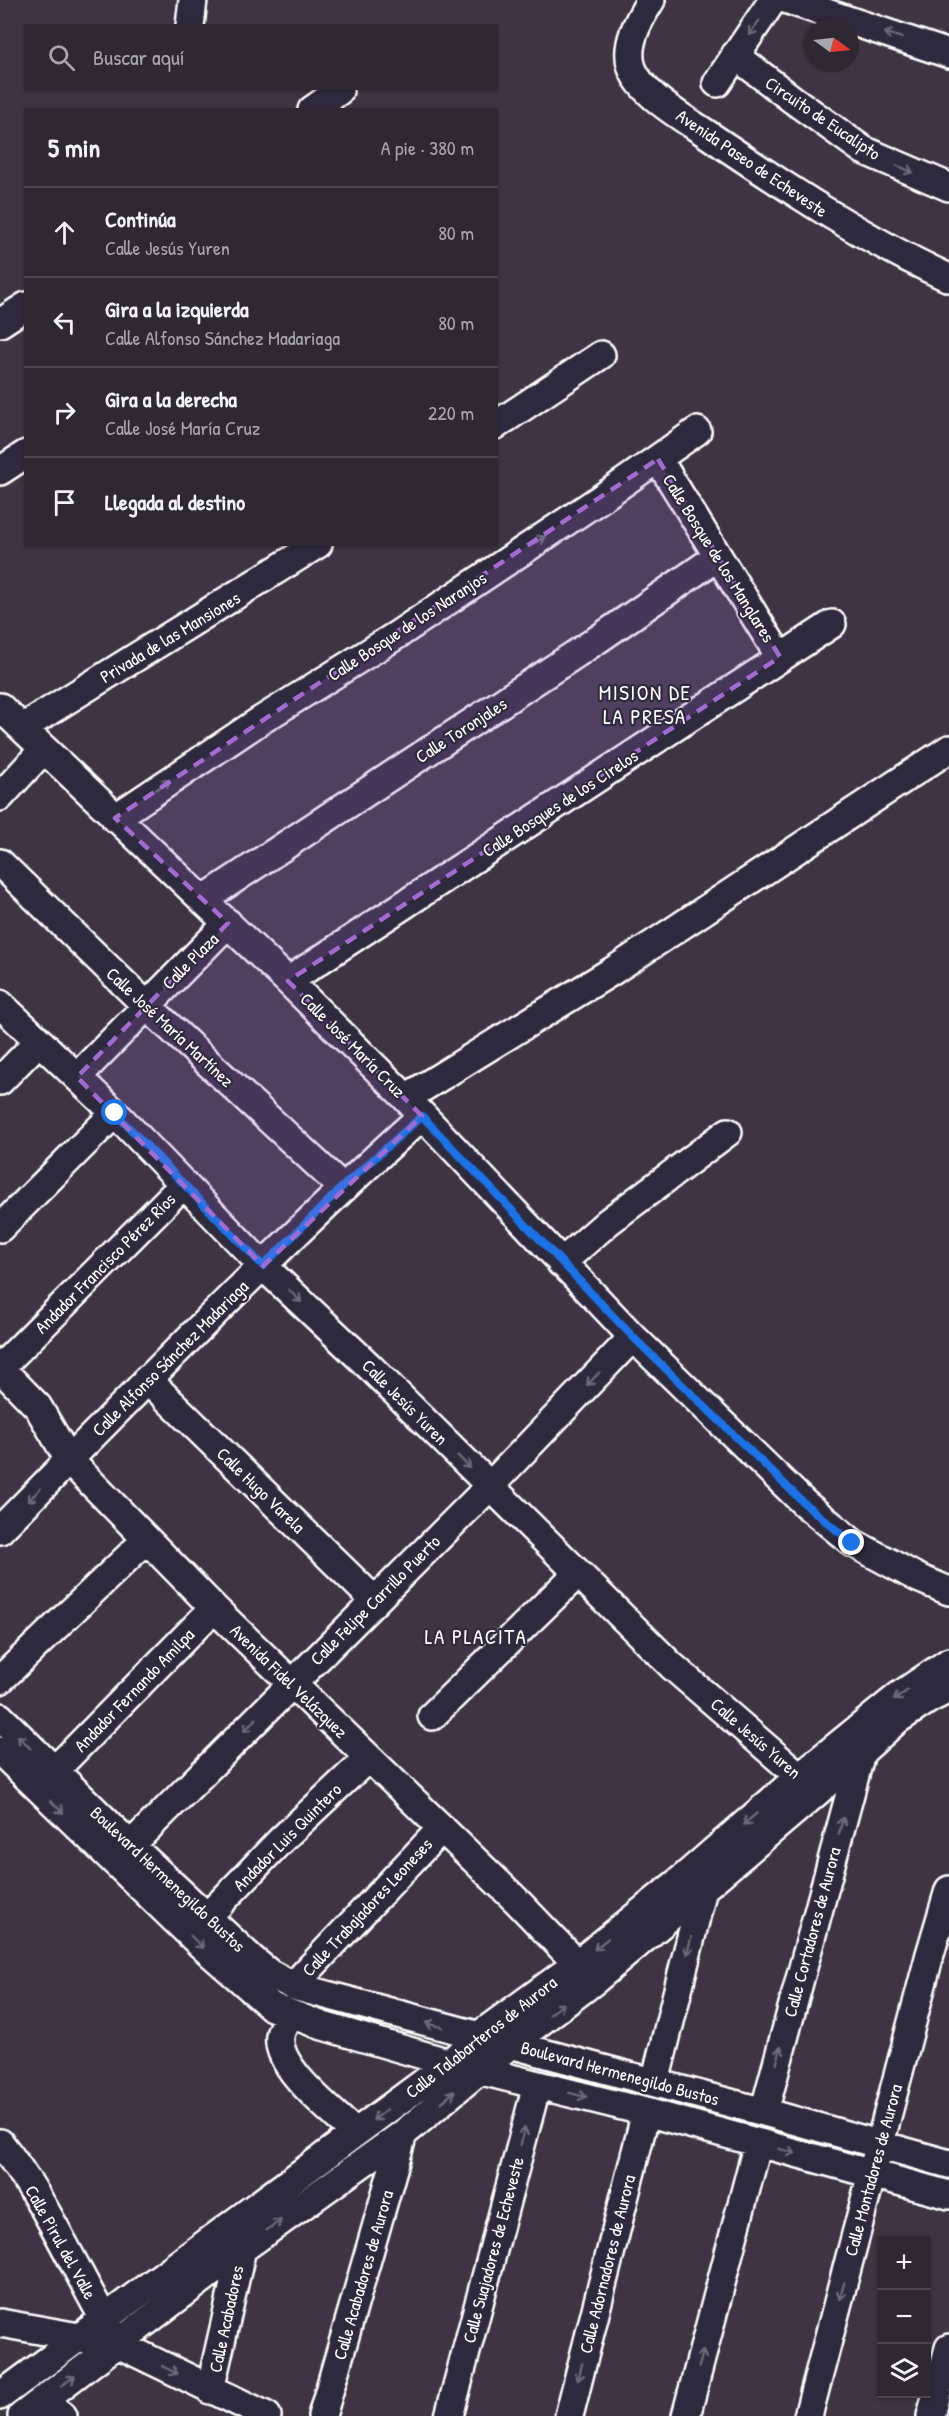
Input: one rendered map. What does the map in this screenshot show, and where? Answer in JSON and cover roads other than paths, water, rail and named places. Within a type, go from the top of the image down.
[{"type":"street","points":[[190,24],[193,0]]},
{"type":"street","name":"Avenida Paseo de Echeveste","points":[[651,0],[638,23],[630,49],[632,71],[641,84],[663,104],[788,189],[842,223],[949,278]]},
{"type":"street","points":[[717,83],[773,0]]},
{"type":"street","points":[[788,0],[949,54]]},
{"type":"street","name":"Circuito de Eucalipto","points":[[735,55],[863,150],[949,187]]},
{"type":"street","points":[[315,108],[339,91]]},
{"type":"street","points":[[0,323],[24,307]]},
{"type":"street","points":[[498,424],[601,355]]},
{"type":"street","name":"Calle Bosque de los Naranjos","points":[[115,818],[255,724],[397,635],[658,459],[697,430]]},
{"type":"street","points":[[0,471],[24,455]]},
{"type":"street","name":"Calle Bosque de los Manglares","points":[[658,459],[780,657]]},
{"type":"street","name":"Privada de las Mansiones","points":[[22,728],[315,546]]},
{"type":"street","name":"Calle Toronjales","points":[[204,899],[528,686],[717,557]]},
{"type":"street","name":"Calle Bosques de los Cirelos","points":[[288,981],[832,624]]},
{"type":"street","name":"Calle José María Cruz","points":[[0,706],[43,750],[204,899],[288,981],[414,1107],[633,1337],[827,1524],[873,1554],[949,1591]]},
{"type":"street","name":"Calle Alfonso Sánchez Madariaga","points":[[0,1530],[147,1379],[342,1187],[414,1107],[632,958],[949,749]]},
{"type":"street","points":[[0,797],[43,750]]},
{"type":"street","name":"Calle José María Martínez","points":[[0,863],[146,1005],[342,1187]]},
{"type":"street","name":"Calle Plaza","points":[[77,1077],[228,922]]},
{"type":"street","name":"Calle Jesús Yuren","points":[[0,1004],[115,1113],[263,1266],[371,1368],[672,1666],[808,1784]]},
{"type":"street","points":[[0,1082],[39,1041]]},
{"type":"street","points":[[0,1228],[115,1113]]},
{"type":"street","points":[[561,1263],[608,1222],[728,1132]]},
{"type":"street","name":"Andador Francisco Pérez Ríos","points":[[0,1368],[184,1184]]},
{"type":"street","name":"Calle Felipe Carrillo Puerto","points":[[122,1853],[489,1487],[633,1337]]},
{"type":"street","name":"Avenida Fidel Velázquez","points":[[0,1368],[38,1407],[69,1460],[146,1540],[586,1972]]},
{"type":"street","name":"Calle Hugo Varela","points":[[147,1379],[375,1601]]},
{"type":"street","points":[[0,1680],[146,1540]]},
{"type":"street","points":[[432,1716],[577,1574]]},
{"type":"street","name":"Andador Fernando Amilpa","points":[[54,1772],[214,1608]]},
{"type":"street","name":"Calle Talabarteros de Aurora","points":[[0,2396],[450,2063],[477,2037],[586,1972],[704,1889],[900,1695],[949,1662]]},
{"type":"street","name":"Calle Talabarteros de Aurora","points":[[42,2411],[118,2344],[242,2248],[403,2134],[481,2070],[511,2044],[682,1879],[808,1784],[861,1753],[897,1720],[949,1689]]},
{"type":"street","name":"Boulevard Hermenegildo Bustos","points":[[0,1717],[54,1772],[122,1853],[234,1976],[272,2007],[450,2063],[646,2112],[949,2194]]},
{"type":"street","name":"Boulevard Hermenegildo Bustos","points":[[0,1751],[122,1853],[207,1917],[269,1973],[292,1986],[477,2037],[655,2082],[949,2164]]},
{"type":"street","name":"Calle Cortadores de Aurora","points":[[764,2112],[861,1753]]},
{"type":"street","name":"Andador Luis Quintero","points":[[207,1917],[280,1841],[368,1758]]},
{"type":"street","name":"Calle Trabajadores Leoneses","points":[[292,1986],[441,1828]]},
{"type":"street","points":[[655,2082],[704,1889]]},
{"type":"street","name":"Calle Montadores de Aurora","points":[[808,2416],[949,1890]]},
{"type":"street","points":[[289,2014],[280,2035],[282,2054],[291,2070],[356,2133]]},
{"type":"street","name":"Calle Suajadores de Echeveste","points":[[448,2416],[537,2085]]},
{"type":"street","name":"Calle Adornadores de Aurora","points":[[569,2416],[646,2112]]},
{"type":"street","name":"Calle Acabadores de Aurora","points":[[322,2416],[403,2134]]},
{"type":"street","name":"Calle Pirul del Valle","points":[[0,2143],[22,2174],[54,2228],[118,2344]]},
{"type":"street","points":[[687,2416],[758,2143]]},
{"type":"street","name":"Calle Acabadores","points":[[210,2390],[242,2248]]},
{"type":"street","points":[[0,2323],[118,2344],[267,2416]]},
{"type":"street","points":[[931,2416],[949,2348]]},
{"type":"district","name":"MISION DE LA PRESA","points":[[645,704]]},
{"type":"district","name":"LA PLACITA","points":[[476,1636]]}]
